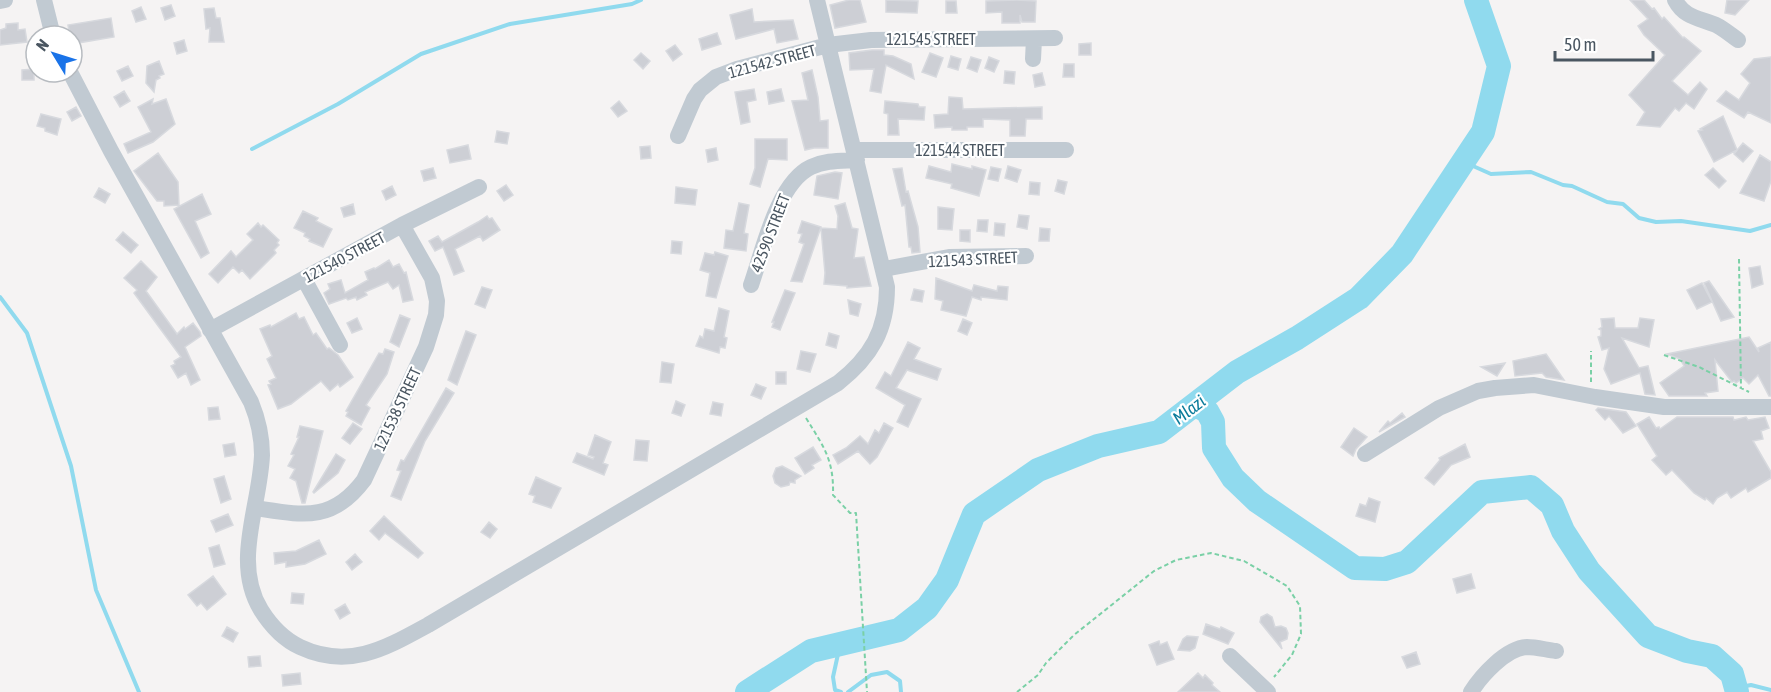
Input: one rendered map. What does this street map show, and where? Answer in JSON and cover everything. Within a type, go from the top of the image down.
[{"type":"street","points":[[0,1],[5,0]]},
{"type":"street","points":[[44,0],[50,24]]},
{"type":"street","points":[[77,84],[251,402],[260,429],[262,454],[247,552],[247,575],[253,596],[276,631],[299,647],[323,655],[355,657],[384,648],[428,625],[799,406],[838,382],[868,355],[884,319],[887,287],[817,0]]},
{"type":"street","points":[[1675,0],[1678,7],[1688,15],[1719,26],[1738,40]]},
{"type":"street","name":"121545 STREET","points":[[828,45],[871,40],[1055,38]]},
{"type":"street","points":[[1033,59],[1034,39]]},
{"type":"street","name":"121542 STREET","points":[[678,136],[694,99],[700,90],[716,77],[737,69],[828,45]]},
{"type":"street","name":"121544 STREET","points":[[856,155],[1066,150]]},
{"type":"street","name":"42590 STREET","points":[[751,285],[778,207],[795,178],[810,168],[856,155]]},
{"type":"street","name":"121540 STREET","points":[[210,330],[402,225],[478,187]]},
{"type":"street","name":"121538 STREET","points":[[255,508],[308,514],[322,512],[350,498],[364,480],[426,347],[436,315],[437,301],[432,278],[402,225]]},
{"type":"street","name":"121543 STREET","points":[[884,269],[949,257],[1026,256]]},
{"type":"street","points":[[304,279],[340,345]]},
{"type":"street","points":[[1365,454],[1438,408],[1478,391],[1495,387],[1534,385],[1591,397],[1680,408],[1769,407]]},
{"type":"street","points":[[1471,692],[1488,669],[1514,651],[1525,647],[1556,651]]},
{"type":"street","points":[[1230,656],[1265,689]]},
{"type":"path","points":[[1739,259],[1741,388]]},
{"type":"path","points":[[1591,397],[1592,351]]},
{"type":"path","points":[[1664,355],[1699,368],[1750,392]]},
{"type":"path","points":[[799,406],[827,453],[834,475],[833,495],[850,513],[856,513],[867,692]]},
{"type":"path","points":[[1017,692],[1038,675],[1046,663],[1074,635],[1154,571],[1176,560],[1211,553],[1244,561],[1287,586],[1300,606],[1301,634],[1292,655],[1265,689]]},
{"type":"building","points":[[849,0],[860,0],[866,22],[835,28],[830,5]]},
{"type":"building","points":[[886,0],[918,1],[917,13],[886,12]]},
{"type":"building","points":[[1630,0],[1644,0],[1683,38],[1701,51],[1672,81],[1688,95],[1700,82],[1707,89],[1694,109],[1686,103],[1679,111],[1675,108],[1660,127],[1637,125],[1645,112],[1629,95],[1665,55],[1638,26],[1648,19]]},
{"type":"building","points":[[1727,0],[1749,0],[1735,15],[1725,13]]},
{"type":"building","points":[[946,1],[956,1],[957,13],[946,13]]},
{"type":"building","points":[[986,1],[1036,1],[1035,22],[1022,22],[1020,15],[1020,23],[1002,23],[1002,12],[986,13]]},
{"type":"building","points":[[171,5],[175,16],[165,20],[161,8]]},
{"type":"building","points":[[141,7],[146,19],[136,22],[132,11]]},
{"type":"building","points":[[214,8],[216,18],[220,18],[224,42],[209,42],[210,28],[206,29],[204,9]]},
{"type":"building","points":[[752,9],[754,22],[793,20],[798,39],[777,43],[774,29],[736,39],[730,15]]},
{"type":"building","points":[[111,18],[114,37],[84,42],[84,24],[74,24]]},
{"type":"building","points":[[18,23],[18,30],[24,29],[24,42],[0,45],[0,30],[6,28],[6,24]]},
{"type":"building","points":[[717,33],[721,44],[702,50],[699,39]]},
{"type":"building","points":[[184,40],[187,51],[177,54],[174,43]]},
{"type":"building","points":[[1091,43],[1091,55],[1079,55],[1079,44]]},
{"type":"building","points":[[675,45],[682,54],[673,61],[666,51]]},
{"type":"building","points":[[884,50],[884,55],[893,56],[911,64],[914,79],[886,65],[881,93],[870,91],[874,69],[850,70],[849,53]]},
{"type":"building","points":[[641,53],[650,61],[643,69],[634,60]]},
{"type":"building","points":[[930,53],[943,58],[936,77],[922,72]]},
{"type":"building","points":[[951,56],[961,59],[958,70],[948,67]]},
{"type":"building","points":[[971,57],[981,60],[977,72],[967,68]]},
{"type":"building","points":[[989,57],[999,61],[994,72],[985,68]]},
{"type":"building","points":[[1771,57],[1771,123],[1748,112],[1744,118],[1717,101],[1726,91],[1739,100],[1750,83],[1741,74],[1754,59]]},
{"type":"building","points":[[159,61],[164,74],[156,80],[154,92],[146,83],[147,66]]},
{"type":"building","points":[[1064,64],[1074,64],[1074,77],[1063,77]]},
{"type":"building","points":[[128,66],[133,76],[122,81],[117,71]]},
{"type":"building","points":[[812,70],[820,121],[828,120],[828,148],[805,150],[792,101],[808,100],[802,73]]},
{"type":"building","points":[[1005,71],[1015,72],[1014,84],[1004,83]]},
{"type":"building","points":[[1042,73],[1045,85],[1035,87],[1033,75]]},
{"type":"building","points":[[754,89],[756,100],[747,102],[750,122],[741,124],[735,92]]},
{"type":"building","points":[[781,89],[784,101],[769,104],[767,92]]},
{"type":"building","points":[[124,91],[130,101],[120,107],[114,97]]},
{"type":"building","points":[[949,97],[962,98],[963,109],[1042,107],[1042,119],[1026,119],[1025,136],[1010,136],[1010,120],[983,119],[983,127],[967,127],[967,130],[952,130],[952,127],[935,128],[934,115],[948,114]]},
{"type":"building","points":[[153,99],[152,104],[166,99],[175,124],[153,142],[128,153],[124,144],[151,132],[138,107]]},
{"type":"building","points":[[619,101],[627,111],[618,117],[611,108]]},
{"type":"building","points":[[885,101],[918,104],[919,107],[925,107],[924,120],[898,119],[899,135],[888,135],[888,114],[884,113]]},
{"type":"building","points":[[76,107],[81,116],[72,121],[67,112]]},
{"type":"building","points":[[41,114],[61,119],[57,135],[37,126]]},
{"type":"building","points":[[1723,116],[1737,150],[1714,162],[1698,131]]},
{"type":"building","points":[[497,131],[509,133],[507,144],[495,142]]},
{"type":"building","points":[[755,139],[787,139],[787,160],[768,159],[760,187],[750,184],[755,168]]},
{"type":"building","points":[[1743,143],[1753,151],[1743,162],[1734,154]]},
{"type":"building","points":[[468,145],[471,159],[450,163],[447,150]]},
{"type":"building","points":[[650,146],[651,158],[641,159],[640,147]]},
{"type":"building","points":[[716,148],[718,160],[708,162],[706,150]]},
{"type":"building","points":[[158,153],[178,182],[179,205],[164,206],[164,201],[157,201],[134,171]]},
{"type":"building","points":[[1760,155],[1771,162],[1771,181],[1764,201],[1740,193]]},
{"type":"building","points":[[952,164],[986,170],[979,196],[951,188],[952,184],[926,178],[929,166],[951,172]]},
{"type":"building","points":[[1008,166],[1021,170],[1017,182],[1005,178]]},
{"type":"building","points":[[991,167],[1001,169],[998,181],[988,179]]},
{"type":"building","points":[[433,168],[436,178],[424,181],[421,171]]},
{"type":"building","points":[[902,168],[906,192],[908,191],[918,227],[920,252],[912,253],[909,247],[905,205],[902,206],[893,169]]},
{"type":"building","points":[[1713,168],[1726,181],[1719,188],[1705,175]]},
{"type":"building","points":[[835,172],[842,173],[838,199],[814,195],[817,176]]},
{"type":"building","points":[[1058,180],[1067,182],[1064,194],[1055,191]]},
{"type":"building","points":[[1030,182],[1040,183],[1039,195],[1029,194]]},
{"type":"building","points":[[506,185],[513,195],[504,201],[497,191]]},
{"type":"building","points":[[392,186],[396,195],[386,200],[382,191]]},
{"type":"building","points":[[676,187],[697,190],[695,205],[675,203]]},
{"type":"building","points":[[99,188],[110,194],[105,203],[94,197]]},
{"type":"building","points":[[202,194],[211,214],[195,221],[209,253],[201,258],[174,209]]},
{"type":"building","points":[[739,203],[749,205],[744,233],[748,234],[746,251],[724,248],[726,230],[733,231]]},
{"type":"building","points":[[845,203],[852,228],[858,229],[854,258],[864,257],[871,286],[847,288],[847,286],[824,284],[821,228],[837,229],[838,216],[835,206]]},
{"type":"building","points":[[353,204],[355,214],[344,217],[341,208]]},
{"type":"building","points":[[938,207],[954,209],[952,230],[938,229]]},
{"type":"building","points":[[303,211],[318,218],[316,221],[332,229],[323,247],[309,241],[310,239],[304,236],[305,233],[294,228]]},
{"type":"building","points":[[1019,215],[1029,216],[1027,229],[1017,227]]},
{"type":"building","points":[[487,216],[489,219],[492,218],[500,230],[483,241],[480,236],[455,249],[464,271],[454,275],[443,247],[435,251],[429,241],[438,236],[442,242]]},
{"type":"building","points":[[978,220],[988,220],[987,232],[977,231]]},
{"type":"building","points":[[802,221],[821,227],[802,282],[791,281],[804,244],[799,242],[802,234],[798,233]]},
{"type":"building","points":[[258,223],[279,240],[277,243],[279,245],[274,250],[276,253],[250,279],[242,270],[239,273],[233,267],[218,283],[209,274],[231,251],[236,257],[253,240],[247,234]]},
{"type":"building","points":[[995,223],[1005,224],[1004,236],[994,235]]},
{"type":"building","points":[[1040,228],[1050,229],[1049,241],[1039,241]]},
{"type":"building","points":[[960,230],[970,230],[970,242],[960,241]]},
{"type":"building","points":[[123,232],[138,245],[131,253],[116,240]]},
{"type":"building","points":[[672,241],[682,242],[681,254],[671,253]]},
{"type":"building","points":[[715,252],[728,256],[716,298],[706,296],[710,273],[700,270],[705,253],[714,255]]},
{"type":"building","points":[[389,260],[393,267],[399,264],[404,273],[406,272],[413,300],[403,302],[399,285],[393,289],[388,282],[365,292],[367,295],[357,300],[356,297],[348,300],[346,298],[329,304],[324,293],[330,289],[328,284],[341,280],[345,293],[368,280],[365,272]]},
{"type":"building","points":[[141,261],[157,277],[146,291],[177,334],[184,327],[185,329],[193,323],[200,332],[201,336],[185,347],[200,380],[191,385],[186,373],[178,378],[171,366],[181,357],[134,293],[137,290],[124,278]]},
{"type":"building","points":[[1760,266],[1763,284],[1752,288],[1749,268]]},
{"type":"building","points":[[936,278],[972,291],[974,285],[997,291],[998,286],[1008,287],[1007,300],[981,297],[981,300],[972,297],[966,316],[941,310],[943,301],[935,299]]},
{"type":"building","points":[[1709,281],[1734,317],[1721,321],[1704,283]]},
{"type":"building","points":[[1702,283],[1712,302],[1697,309],[1687,290]]},
{"type":"building","points":[[482,287],[492,290],[485,308],[475,304]]},
{"type":"building","points":[[914,289],[924,291],[922,302],[911,300]]},
{"type":"building","points":[[785,290],[795,293],[780,330],[772,327],[774,322],[772,322]]},
{"type":"building","points":[[848,300],[861,304],[858,316],[850,314]]},
{"type":"building","points":[[719,308],[729,311],[724,337],[727,338],[725,348],[720,347],[719,353],[696,346],[700,336],[703,338],[705,329],[714,331]]},
{"type":"building","points":[[296,313],[299,319],[304,317],[313,335],[316,333],[327,349],[329,348],[338,355],[353,377],[340,387],[338,384],[330,391],[321,381],[291,404],[278,409],[268,385],[271,384],[269,381],[276,378],[267,359],[272,356],[260,329],[270,325],[271,327]]},
{"type":"building","points":[[400,315],[410,319],[399,347],[390,342]]},
{"type":"building","points":[[357,318],[362,329],[352,333],[347,323]]},
{"type":"building","points":[[1614,318],[1615,328],[1638,328],[1640,318],[1654,320],[1649,347],[1622,338],[1639,368],[1648,366],[1655,395],[1645,394],[1640,373],[1611,384],[1604,369],[1609,348],[1602,350],[1598,337],[1601,336],[1599,329],[1602,327],[1601,319]]},
{"type":"building","points":[[963,319],[972,323],[967,335],[958,331]]},
{"type":"building","points":[[466,331],[476,335],[457,385],[448,380]]},
{"type":"building","points":[[829,333],[839,336],[836,348],[826,345]]},
{"type":"building","points":[[1749,337],[1759,352],[1758,348],[1771,342],[1771,396],[1758,375],[1749,384],[1743,378],[1736,383],[1732,382],[1715,360],[1718,391],[1705,393],[1707,396],[1669,396],[1660,383],[1684,366],[1680,359],[1667,354]]},
{"type":"building","points":[[908,342],[920,348],[914,359],[941,369],[937,380],[907,370],[896,388],[921,399],[908,427],[897,422],[905,405],[876,388],[885,372],[891,376]]},
{"type":"building","points":[[385,349],[394,352],[387,374],[366,405],[370,408],[361,425],[346,416],[348,412],[346,411],[379,353],[383,354]]},
{"type":"building","points":[[801,351],[816,354],[810,372],[797,369]]},
{"type":"building","points":[[1546,354],[1564,380],[1546,377],[1542,373],[1515,376],[1513,361]]},
{"type":"building","points":[[662,362],[674,364],[671,383],[660,382]]},
{"type":"building","points":[[1505,363],[1497,376],[1481,367]]},
{"type":"building","points":[[776,372],[786,372],[786,384],[776,384]]},
{"type":"building","points":[[756,384],[766,388],[761,399],[751,395]]},
{"type":"building","points":[[446,388],[454,393],[425,441],[401,500],[391,496],[401,471],[397,470],[401,460],[404,461]]},
{"type":"building","points":[[676,401],[685,405],[681,416],[672,413]]},
{"type":"building","points":[[713,402],[723,404],[721,416],[710,414]]},
{"type":"building","points":[[218,407],[220,419],[209,420],[208,408]]},
{"type":"building","points":[[1598,408],[1626,412],[1636,426],[1623,433],[1609,416],[1605,420],[1596,410]]},
{"type":"building","points":[[1402,413],[1405,417],[1379,432],[1388,421],[1390,423]]},
{"type":"building","points":[[1649,417],[1656,428],[1660,429],[1677,417],[1733,417],[1734,420],[1746,417],[1748,420],[1765,417],[1769,428],[1761,431],[1763,439],[1753,441],[1771,472],[1771,478],[1748,492],[1746,488],[1731,498],[1727,492],[1717,498],[1713,504],[1706,498],[1705,500],[1694,493],[1672,470],[1666,475],[1652,460],[1657,456],[1637,424]]},
{"type":"building","points":[[353,423],[362,429],[350,444],[342,438]]},
{"type":"building","points":[[884,423],[893,428],[877,457],[870,464],[858,451],[838,464],[833,455],[860,436],[868,444],[875,430],[879,433]]},
{"type":"building","points":[[300,426],[323,431],[305,503],[302,503],[296,481],[290,478],[295,469],[288,466],[294,455],[291,454],[299,437],[297,437]]},
{"type":"building","points":[[1354,428],[1367,437],[1353,456],[1341,447]]},
{"type":"building","points":[[595,435],[611,442],[603,463],[608,465],[604,475],[573,462],[577,453],[593,459],[594,457],[588,455]]},
{"type":"building","points":[[636,440],[649,441],[647,461],[634,460]]},
{"type":"building","points":[[234,443],[236,455],[225,457],[223,445]]},
{"type":"building","points":[[1465,444],[1470,457],[1451,465],[1434,485],[1425,478],[1440,460],[1439,458]]},
{"type":"building","points":[[813,447],[821,460],[812,465],[814,468],[805,474],[795,458]]},
{"type":"building","points":[[336,454],[345,460],[338,473],[314,493],[313,492]]},
{"type":"building","points":[[782,466],[801,476],[795,480],[795,483],[790,482],[789,485],[781,487],[775,483],[773,476],[776,468]]},
{"type":"building","points":[[224,476],[231,499],[221,503],[214,479]]},
{"type":"building","points":[[536,477],[561,488],[551,508],[533,502],[535,496],[529,494]]},
{"type":"building","points":[[1369,498],[1380,502],[1375,522],[1356,516],[1360,504],[1366,506]]},
{"type":"building","points":[[228,514],[233,525],[216,532],[211,521]]},
{"type":"building","points":[[384,516],[423,553],[418,558],[385,533],[379,540],[370,531]]},
{"type":"building","points":[[489,522],[497,529],[490,538],[481,532]]},
{"type":"building","points":[[319,540],[326,554],[305,564],[286,567],[286,562],[275,564],[274,553],[296,551]]},
{"type":"building","points":[[219,545],[225,564],[214,567],[209,548]]},
{"type":"building","points":[[355,554],[362,562],[352,570],[346,562]]},
{"type":"building","points":[[1471,574],[1475,588],[1457,593],[1453,579]]},
{"type":"building","points":[[213,576],[226,594],[207,610],[201,603],[197,606],[188,595]]},
{"type":"building","points":[[292,593],[304,594],[303,604],[291,603]]},
{"type":"building","points":[[345,604],[350,613],[340,619],[335,610]]},
{"type":"building","points":[[1267,614],[1272,617],[1275,627],[1286,628],[1287,639],[1280,642],[1282,649],[1260,622],[1261,617]]},
{"type":"building","points":[[1206,624],[1234,633],[1228,644],[1203,634]]},
{"type":"building","points":[[227,627],[238,633],[233,642],[222,636]]},
{"type":"building","points":[[1187,636],[1198,637],[1195,648],[1190,651],[1178,650],[1183,639]]},
{"type":"building","points":[[1159,641],[1160,645],[1167,642],[1174,659],[1157,665],[1149,645]]},
{"type":"building","points":[[1416,652],[1420,664],[1407,668],[1402,657]]},
{"type":"building","points":[[260,656],[261,666],[249,667],[248,657]]},
{"type":"building","points":[[300,673],[301,684],[283,686],[282,675]]},
{"type":"building","points":[[1198,673],[1203,678],[1205,675],[1220,692],[1178,692]]},
{"type":"waterway","points":[[252,149],[338,104],[421,54],[510,24],[632,4],[641,0]]},
{"type":"waterway","name":"Mlazi","points":[[747,692],[811,651],[899,630],[927,608],[947,580],[974,514],[1038,470],[1098,446],[1159,432],[1237,372],[1297,338],[1359,298],[1402,254],[1483,132],[1499,66],[1476,0]]},
{"type":"waterway","points":[[1464,162],[1491,174],[1531,172],[1563,185],[1572,186],[1607,202],[1623,204],[1639,218],[1656,222],[1681,221],[1750,231],[1771,225]]},
{"type":"waterway","points":[[0,297],[27,333],[71,466],[96,590],[139,692]]},
{"type":"waterway","points":[[1195,405],[1207,411],[1213,422],[1214,448],[1233,478],[1257,501],[1355,568],[1385,569],[1407,562],[1482,492],[1531,487],[1552,505],[1563,531],[1589,571],[1648,636],[1687,651],[1712,656],[1732,674],[1737,692]]},
{"type":"waterway","points":[[840,645],[833,677],[835,690],[841,692]]},
{"type":"waterway","points":[[848,692],[871,675],[887,672],[900,681],[901,692]]},
{"type":"waterway","points":[[1736,688],[1751,685],[1771,690]]}]
